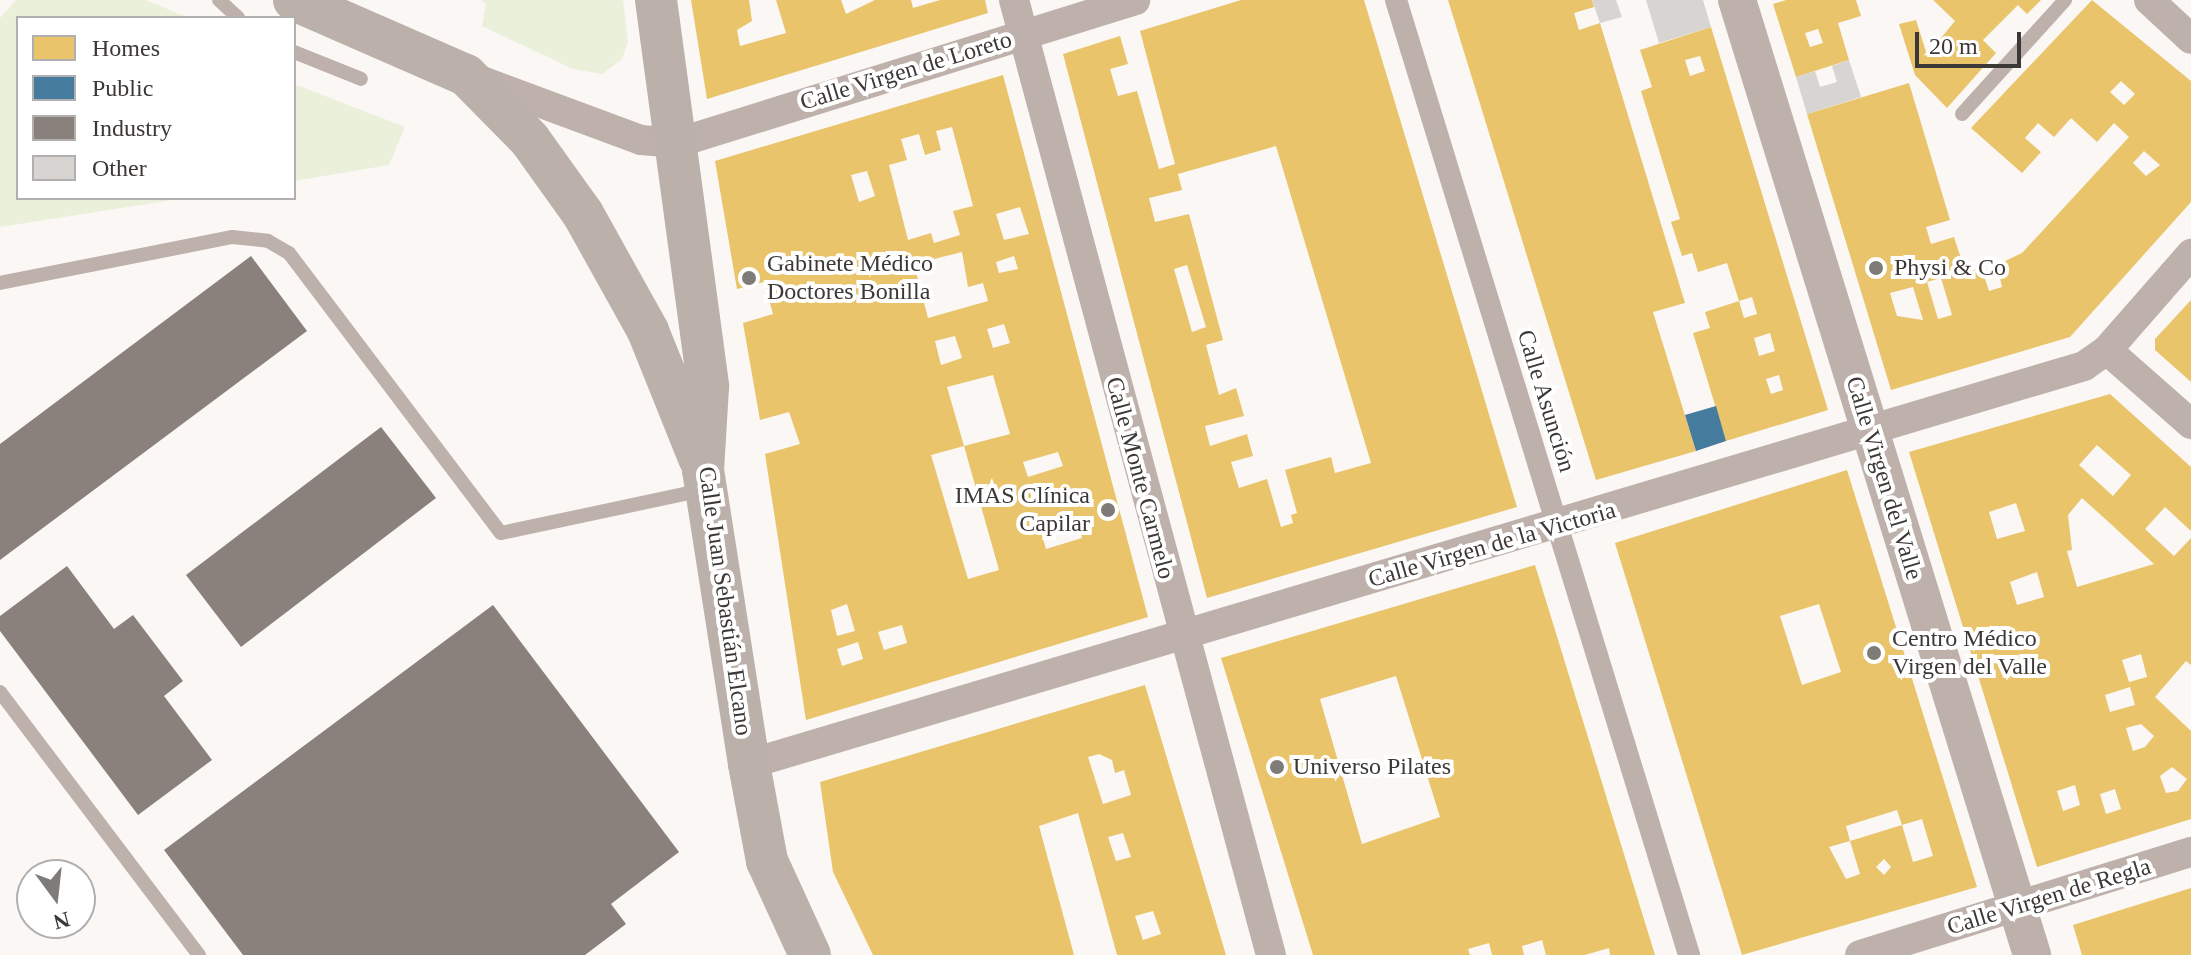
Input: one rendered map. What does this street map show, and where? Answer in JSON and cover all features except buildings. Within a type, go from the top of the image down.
[{"type":"main road","points":[[294,0],[466,75],[530,140],[583,214],[648,331],[705,480]]},
{"type":"main road","name":"Calle Juan Sebastián Elcano","points":[[656,0],[708,387],[705,480],[749,764],[767,861],[810,955]]},
{"type":"street","name":"Calle Monte Carmelo","points":[[1014,0],[1182,636],[1271,955]]},
{"type":"street","name":"Calle Virgen de Loreto","points":[[677,143],[1135,0]]},
{"type":"street","name":"Calle Asunción","points":[[1396,0],[1689,955]]},
{"type":"street","name":"Calle Virgen del Valle","points":[[1737,0],[2032,955]]},
{"type":"street","points":[[2149,0],[2191,39]]},
{"type":"street","points":[[466,75],[641,140],[677,143]]},
{"type":"street","name":"Calle Virgen de la Victoria","points":[[749,764],[1557,526],[2084,366],[2107,350],[2191,254]]},
{"type":"street","points":[[2107,350],[2191,424]]},
{"type":"street","name":"Calle Virgen de Regla","points":[[1860,955],[2191,852]]},
{"type":"lane","points":[[219,0],[236,16]]},
{"type":"lane","points":[[1962,114],[2065,0]]},
{"type":"lane","points":[[296,53],[361,79]]},
{"type":"lane","points":[[0,283],[232,237],[268,241],[289,253],[501,533],[705,480]]},
{"type":"lane","points":[[0,692],[199,955]]},
{"type":"green space","points":[[16,0],[146,0],[184,16],[16,16],[16,200],[172,200],[0,227],[0,18]]},
{"type":"green space","points":[[481,0],[623,0],[628,42],[622,59],[602,74],[573,69],[482,26],[486,4]]},
{"type":"green space","points":[[296,85],[405,127],[389,165],[296,181]]},
{"type":"place","name":"Physi & Co","points":[[1876,268]]},
{"type":"place","name":"Gabinete Médico Doctores Bonilla","points":[[749,278]]},
{"type":"place","name":"IMAS Clínica Capilar","points":[[1108,510]]},
{"type":"place","name":"Centro Médico Virgen del Valle","points":[[1874,653]]},
{"type":"place","name":"Universo Pilates","points":[[1277,767]]}]
